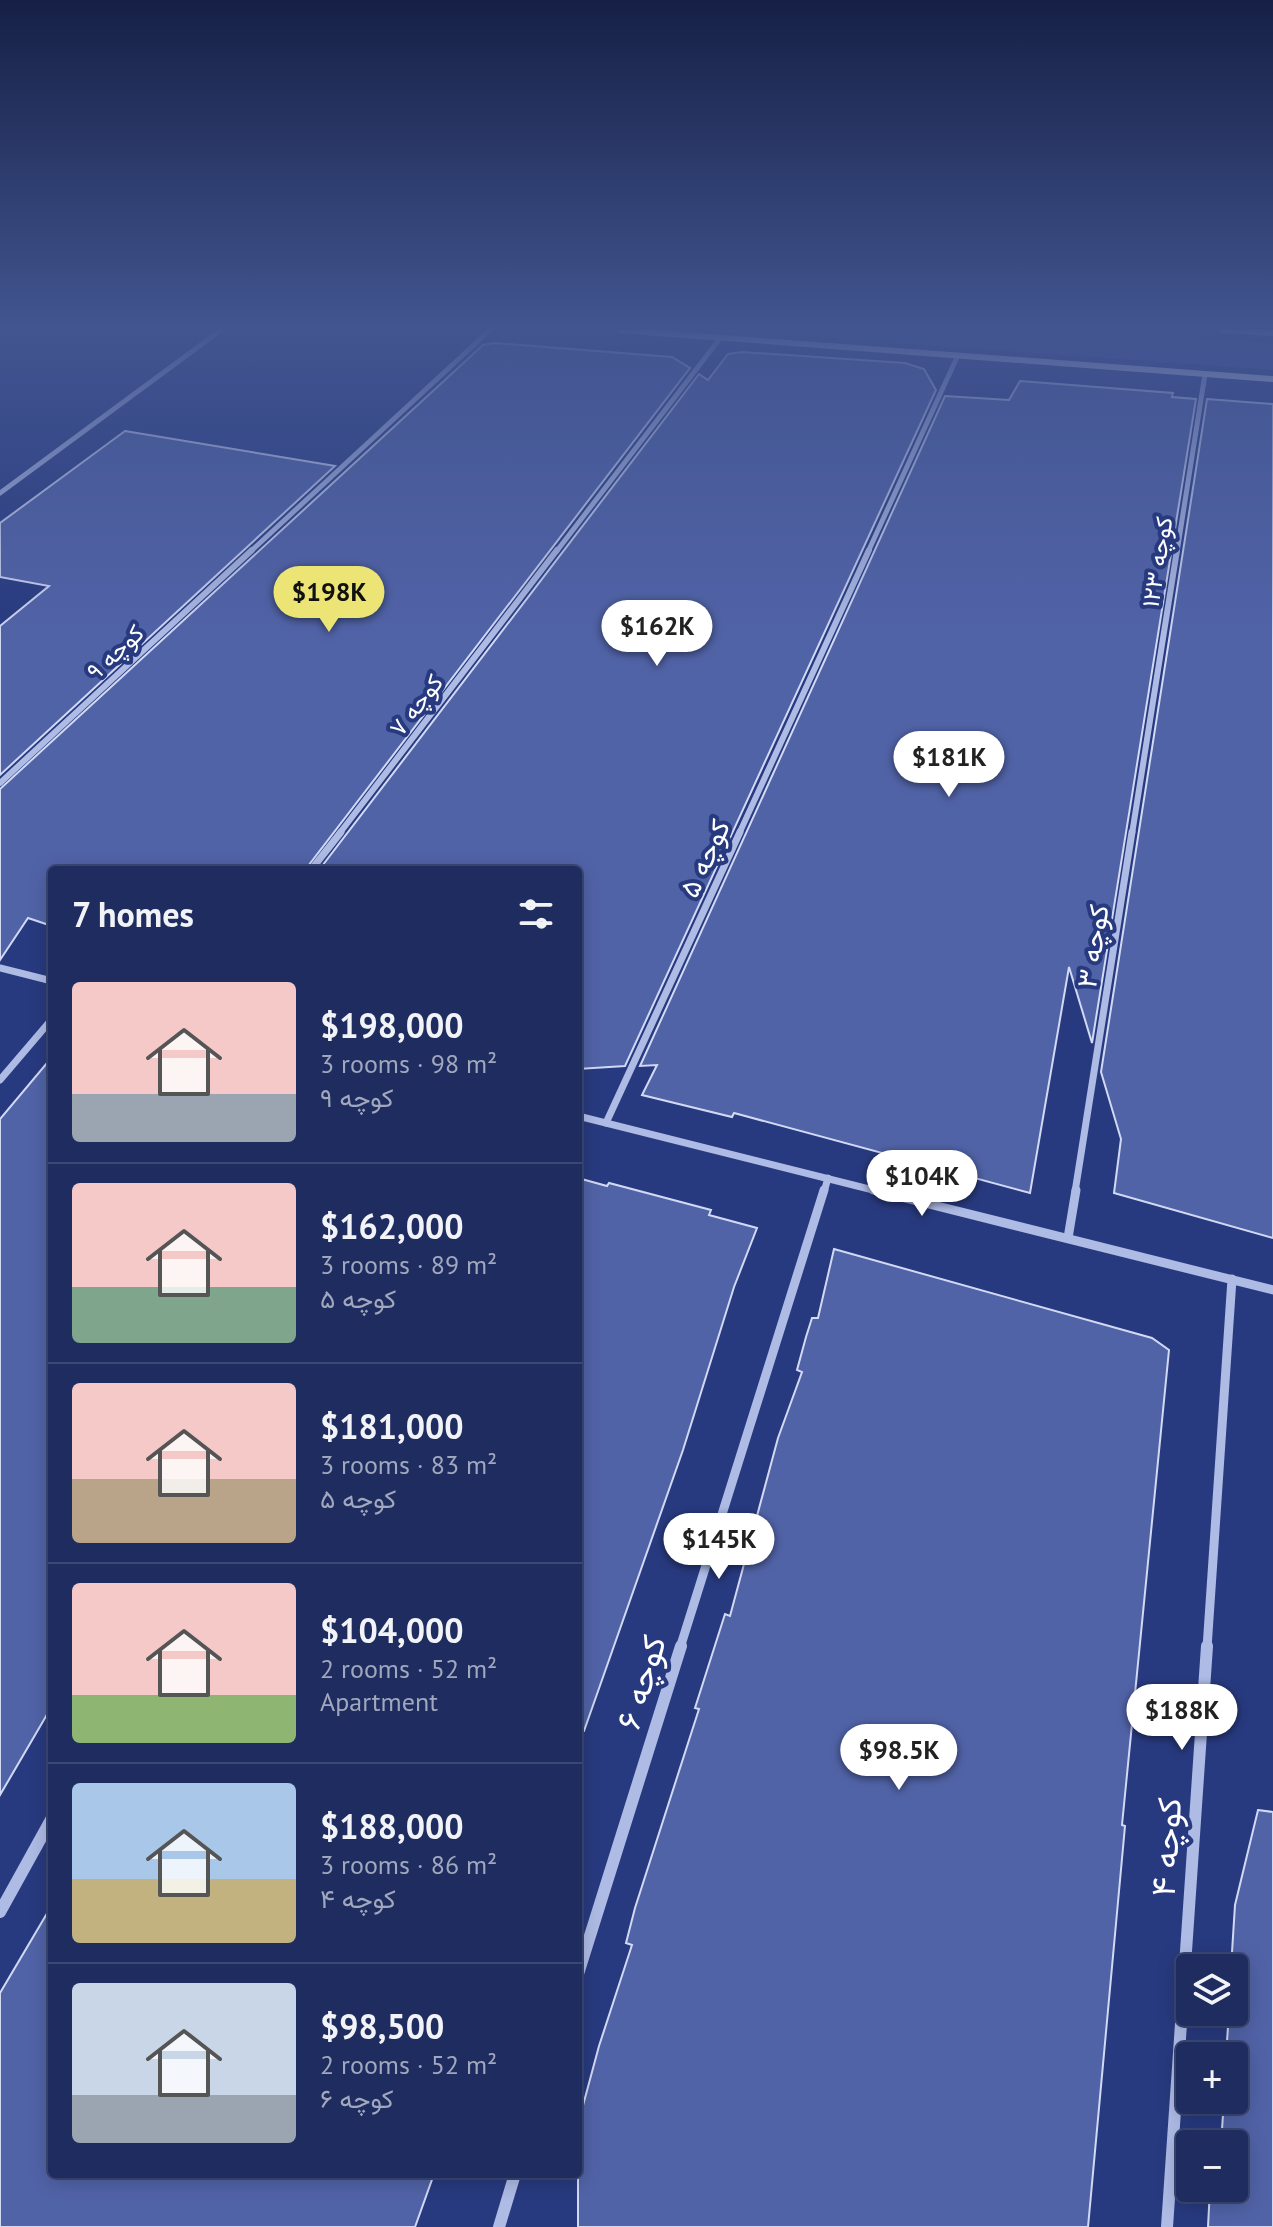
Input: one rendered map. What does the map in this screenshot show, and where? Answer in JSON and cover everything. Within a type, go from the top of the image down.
[{"type":"street","points":[[0,493],[80,434]]},
{"type":"street","name":"کوچه ۹","points":[[0,783],[377,434]]},
{"type":"street","name":"کوچه ۷","points":[[314,866],[647,434]]},
{"type":"street","name":"کوچه ۵","points":[[606,1123],[922,434]]},
{"type":"street","name":"کوچه ۱۲۳","points":[[1159,662],[1195,434]]},
{"type":"street","name":"کوچه ۳","points":[[1068,1238],[1159,662]]},
{"type":"street","points":[[0,968],[48,980]]},
{"type":"street","points":[[0,1080],[48,1024]]},
{"type":"street","points":[[582,1117],[1273,1290]]},
{"type":"street","name":"کوچه ۶","points":[[582,1961],[828,1178]]},
{"type":"street","name":"کوچه ۴","points":[[1167,2227],[1232,1279]]},
{"type":"street","points":[[0,1912],[48,1825]]},
{"type":"street","points":[[499,2227],[514,2178]]},
{"type":"building","points":[[121,434],[143,434],[335,466],[0,775],[0,626],[49,586],[0,577],[0,523]]},
{"type":"building","points":[[386,434],[639,434],[308,866],[48,866],[48,925],[28,918],[0,960],[0,789]]},
{"type":"building","points":[[653,434],[916,434],[625,1066],[582,1069],[582,866],[322,866]]},
{"type":"building","points":[[928,434],[1190,434],[1092,1043],[1069,967],[1030,1193],[734,1113],[732,1117],[642,1095],[657,1065],[640,1066]]},
{"type":"building","points":[[1201,434],[1273,434],[1273,1238],[1114,1193],[1121,1139],[1101,1072]]},
{"type":"building","points":[[48,1062],[48,1713],[0,1795],[0,1119]]},
{"type":"building","points":[[582,1179],[607,1186],[609,1183],[711,1210],[709,1215],[757,1228],[734,1287],[683,1450],[584,1731]]},
{"type":"building","points":[[834,1249],[1152,1338],[1169,1350],[1122,1825],[1125,1826],[1088,2227],[578,2227],[582,2109],[632,1945],[626,1943],[635,1908],[699,1709],[695,1708],[725,1614],[730,1616],[778,1438],[802,1372],[797,1370],[806,1337],[812,1318],[818,1318]]},
{"type":"building","points":[[1258,1810],[1273,1812],[1273,2227],[1208,2227],[1209,2202],[1248,2202],[1248,2130],[1222,2130],[1223,2114],[1248,2114],[1248,2042],[1227,2042],[1228,2026],[1248,2026],[1248,1954],[1232,1954],[1235,1905]]},
{"type":"building","points":[[48,1912],[48,2178],[433,2178],[415,2227],[0,2227],[0,1993]]}]
